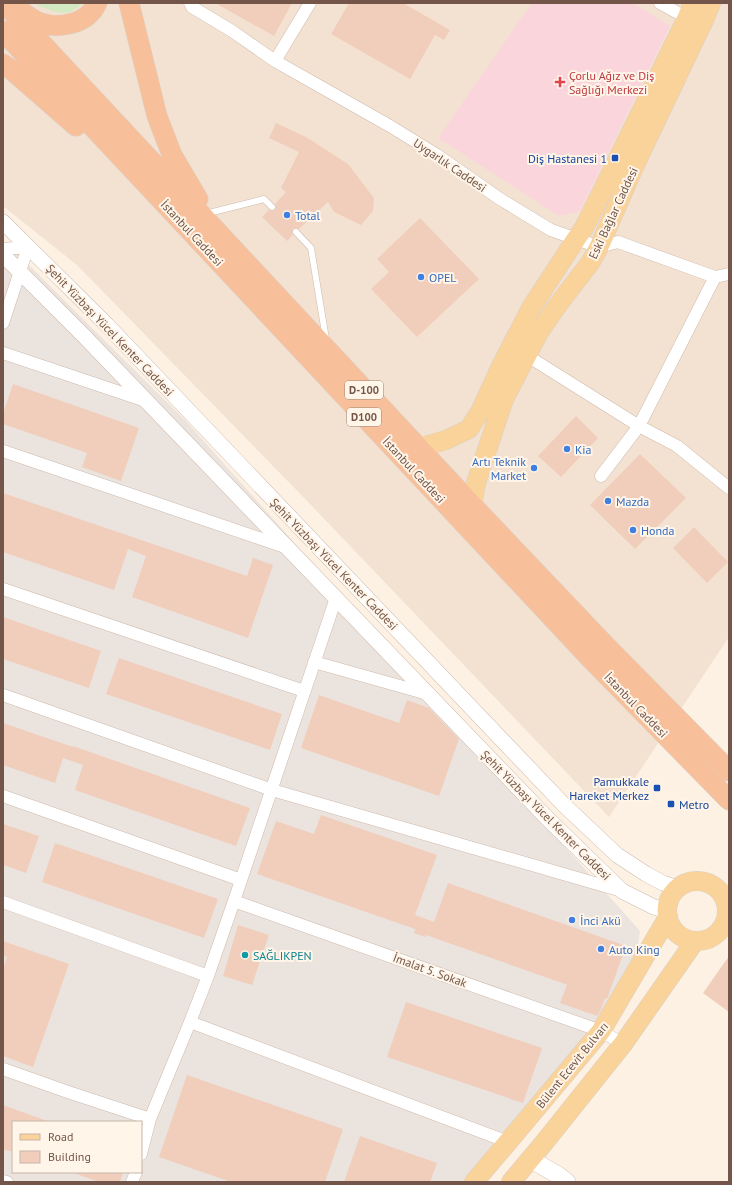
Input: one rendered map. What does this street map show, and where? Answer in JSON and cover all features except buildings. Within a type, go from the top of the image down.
[{"type":"highway","name":"İstanbul Caddesi","points":[[4,3],[418,448],[603,643],[729,771]]},
{"type":"highway","points":[[12,3],[36,21],[49,25],[62,25],[81,20],[92,12],[97,3]]},
{"type":"highway","points":[[129,3],[157,116],[172,155],[199,201],[286,305]]},
{"type":"highway","name":"İstanbul Caddesi","points":[[3,31],[590,658],[728,800]]},
{"type":"highway","points":[[3,64],[13,71],[168,208]]},
{"type":"main road","name":"Eski Bağlar Caddesi","points":[[472,505],[476,483],[486,449],[504,399],[539,332],[590,263],[599,247],[634,167],[711,3]]},
{"type":"main road","name":"Eski Bağlar Caddesi","points":[[418,448],[446,440],[469,429],[481,410],[502,364],[531,308],[584,228],[690,11]]},
{"type":"main road","points":[[697,881],[707,883],[725,892],[727,913],[725,922],[720,931],[712,937],[695,941],[684,938],[677,933],[670,924],[668,905],[678,888],[687,883],[697,881]]},
{"type":"main road","name":"Bülent Ecevit Bulvarı","points":[[474,1182],[601,1031],[668,914]]},
{"type":"main road","points":[[511,1182],[623,1044],[695,941]]},
{"type":"main road","points":[[530,1159],[567,1182]]},
{"type":"street","name":"Uygarlık Caddesi","points":[[190,3],[192,7],[232,31],[275,60],[390,126],[437,155],[500,199],[551,230],[599,247]]},
{"type":"street","points":[[275,60],[310,3]]},
{"type":"street","points":[[660,3],[690,11]]},
{"type":"street","name":"Şehit Yüzbaşı Yücel Kenter Caddesi","points":[[3,222],[107,324],[564,805],[617,855],[646,874],[663,883],[678,888]]},
{"type":"street","points":[[599,247],[618,242],[715,277],[729,274]]},
{"type":"street","points":[[3,249],[28,247],[3,322]]},
{"type":"street","name":"Şehit Yüzbaşı Yücel Kenter Caddesi","points":[[3,255],[147,401],[548,819],[622,891]]},
{"type":"street","points":[[601,476],[639,426],[715,277]]},
{"type":"street","points":[[3,353],[147,401]]},
{"type":"street","points":[[526,355],[639,426],[677,446],[729,488]]},
{"type":"street","points":[[3,451],[288,548]]},
{"type":"street","points":[[3,589],[304,691]]},
{"type":"street","points":[[142,1150],[150,1119],[208,976],[336,598]]},
{"type":"street","points":[[314,662],[428,694]]},
{"type":"street","points":[[3,695],[272,790],[622,891],[668,914]]},
{"type":"street","points":[[3,796],[241,880]]},
{"type":"street","name":"İmalat 5. Sokak","points":[[234,901],[601,1031],[623,1044]]},
{"type":"street","points":[[3,902],[208,976]]},
{"type":"street","points":[[190,1022],[508,1142]]},
{"type":"street","points":[[3,1069],[150,1119]]},
{"type":"street","points":[[3,1180],[7,1182]]},
{"type":"lane","points":[[209,213],[264,199],[272,207]]},
{"type":"lane","points":[[296,232],[311,248],[327,350]]},
{"type":"shaded area","points":[[3,3],[729,3],[729,637],[609,817],[310,504],[77,265],[3,206]]},
{"type":"shaded area","name":"Çorlu Ağız ve Diş Sağlığı Merkezi","points":[[532,3],[633,3],[670,26],[580,211],[559,216],[438,138]]},
{"type":"shaded area","points":[[3,242],[21,257],[185,420],[640,931],[635,962],[617,1019],[484,1182],[3,1182]]},
{"type":"green space","points":[[36,3],[83,3],[72,11],[61,13],[39,6]]},
{"type":"place","name":"Çorlu Ağız ve Diş Sağlığı Merkezi","points":[[560,82]]},
{"type":"place","name":"Diş Hastanesi 1","points":[[615,158]]},
{"type":"place","name":"Total","points":[[287,215]]},
{"type":"place","name":"OPEL","points":[[421,277]]},
{"type":"place","name":"Kia","points":[[567,449]]},
{"type":"place","name":"Artı Teknik Market","points":[[534,468]]},
{"type":"place","name":"Mazda","points":[[608,501]]},
{"type":"place","name":"Honda","points":[[633,530]]},
{"type":"place","name":"Pamukkale Hareket Merkez","points":[[657,788]]},
{"type":"place","name":"Metro","points":[[671,804]]},
{"type":"place","name":"İnci Akü","points":[[572,920]]},
{"type":"place","name":"Auto King","points":[[601,949]]},
{"type":"place","name":"SAĞLIKPEN","points":[[245,955]]}]
